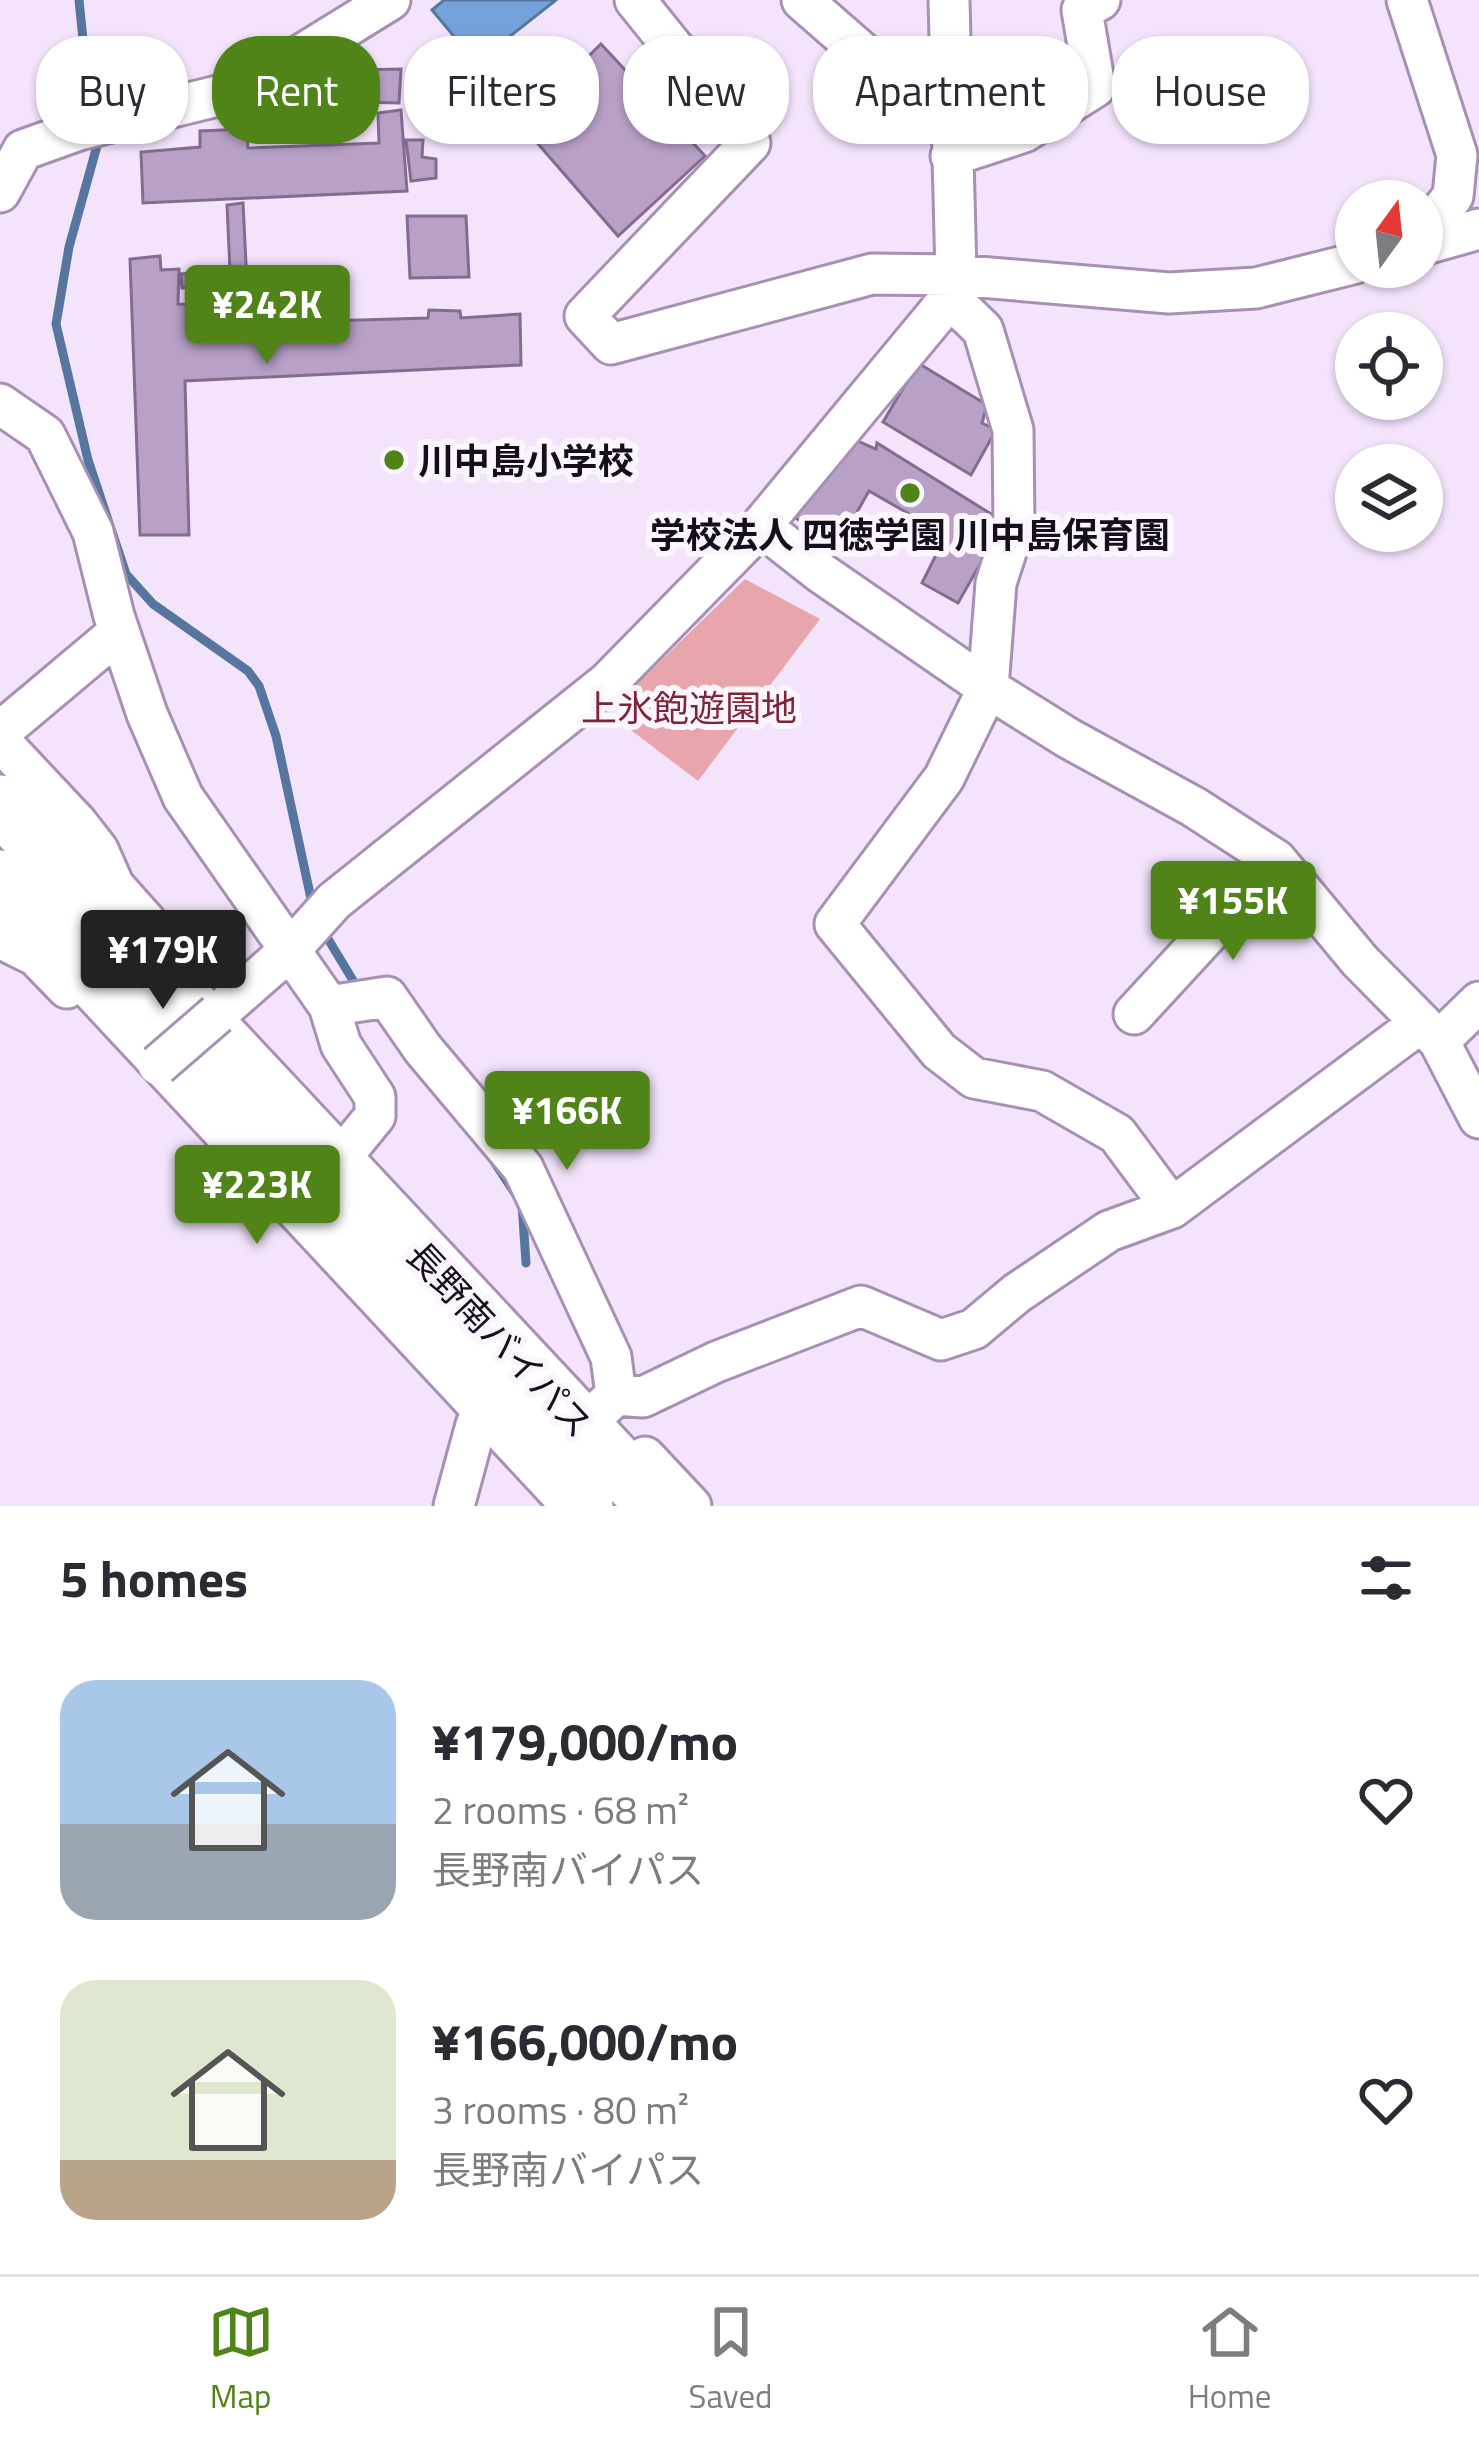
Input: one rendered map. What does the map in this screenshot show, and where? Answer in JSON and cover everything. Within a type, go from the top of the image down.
[{"type":"highway","name":"長野南バイパス","points":[[0,804],[656,1506]]},
{"type":"highway","name":"長野南バイパス","points":[[0,879],[584,1506]]},
{"type":"street","points":[[0,192],[23,150],[98,125],[246,89],[390,0]]},
{"type":"street","points":[[635,0],[750,143],[585,316],[611,344],[872,274],[953,286],[1169,293],[1256,288],[1335,267]]},
{"type":"street","points":[[802,0],[840,36]]},
{"type":"street","points":[[949,0],[950,36]]},
{"type":"street","points":[[1086,36],[1082,10],[1100,0]]},
{"type":"street","points":[[1407,0],[1468,160],[1443,211]]},
{"type":"street","points":[[1088,46],[1095,87],[1088,91]]},
{"type":"street","points":[[952,144],[953,286],[983,330],[1012,430],[1014,527],[996,583],[988,688],[944,778],[835,925],[939,1051],[974,1078],[1042,1091],[1118,1134],[1172,1208]]},
{"type":"street","points":[[1443,237],[1479,229]]},
{"type":"street","points":[[153,1070],[334,902],[608,682],[760,526],[953,286]]},
{"type":"street","points":[[0,404],[45,435],[93,532],[119,632],[183,797],[350,1001]]},
{"type":"street","points":[[760,526],[988,688],[1276,860],[1360,961],[1429,1032],[1479,1118]]},
{"type":"street","points":[[119,632],[0,736],[77,823],[98,850],[114,886],[220,1011],[608,1402],[691,1506]]},
{"type":"street","points":[[1134,1014],[1276,860]]},
{"type":"street","points":[[0,938],[36,956],[153,1070],[551,1506]]},
{"type":"street","points":[[350,1001],[387,997],[422,1049],[524,1168],[610,1358],[608,1402]]},
{"type":"street","points":[[350,1001],[341,1045],[375,1097],[375,1116],[352,1143]]},
{"type":"street","points":[[608,1402],[643,1397],[716,1362],[861,1306],[941,1340],[974,1329],[1017,1293],[1109,1231],[1172,1208],[1479,1002]]},
{"type":"street","points":[[454,1506],[476,1425]]},
{"type":"green space","name":"上氷飽遊園地","points":[[745,579],[820,619],[698,781],[623,724],[618,702]]},
{"type":"water","points":[[444,0],[556,0],[510,36],[454,36],[432,10]]},
{"type":"building","points":[[599,46],[623,68],[623,144],[694,144],[705,156],[618,236],[538,144],[599,144]]},
{"type":"building","points":[[380,69],[401,69],[399,103],[380,103]]},
{"type":"building","points":[[401,110],[407,191],[143,203],[141,152],[200,147],[200,131],[212,130],[212,144],[248,144],[248,148],[380,144],[380,113]]},
{"type":"building","points":[[406,144],[423,144],[422,157],[436,159],[436,178],[411,181]]},
{"type":"building","points":[[243,203],[247,284],[182,288],[181,274],[230,271],[227,205]]},
{"type":"building","points":[[407,216],[466,216],[469,277],[410,278]]},
{"type":"building","points":[[160,256],[161,270],[179,269],[178,304],[233,306],[234,324],[269,322],[269,314],[292,315],[293,322],[428,318],[429,310],[460,311],[461,318],[520,314],[521,365],[185,381],[189,535],[140,535],[130,259]]},
{"type":"building","points":[[918,363],[987,405],[982,423],[996,430],[971,475],[883,422]]},
{"type":"building","points":[[851,438],[876,449],[877,443],[1004,522],[958,603],[922,583],[946,535],[869,491],[840,542],[795,518],[825,463],[836,467]]},
{"type":"waterway","points":[[79,0],[83,36]]},
{"type":"waterway","points":[[98,144],[69,247],[56,324],[88,460],[126,574],[153,604],[248,671],[259,686],[276,736],[313,908]]},
{"type":"waterway","points":[[322,929],[360,992]]},
{"type":"waterway","points":[[493,1160],[522,1204],[526,1263]]},
{"type":"place","name":"川中島小学校","points":[[394,460]]},
{"type":"place","name":"学校法人 四徳学園 川中島保育園","points":[[910,493]]}]
